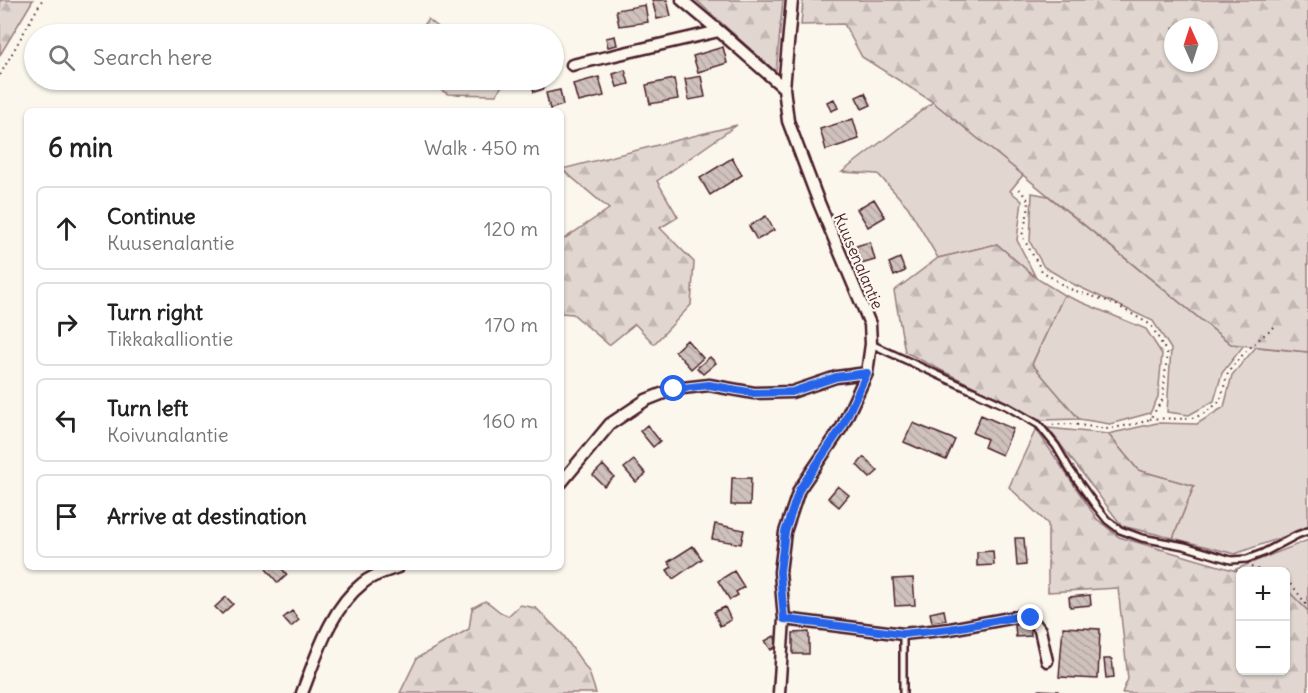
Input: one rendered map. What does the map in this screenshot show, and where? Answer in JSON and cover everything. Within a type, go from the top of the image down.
[{"type":"street","points":[[682,0],[784,88]]},
{"type":"street","name":"Kuusenalantie","points":[[779,693],[784,619],[780,572],[785,532],[799,490],[842,427],[867,373],[871,344],[870,324],[819,203],[788,121],[784,88],[792,0]]},
{"type":"street","points":[[572,65],[720,31]]},
{"type":"street","points":[[564,479],[610,424],[646,400],[674,389],[709,385],[754,393],[792,392],[836,377],[867,373]]},
{"type":"street","points":[[302,693],[324,638],[344,601],[365,581],[391,570]]},
{"type":"street","points":[[784,619],[903,634],[950,629],[1021,616],[1031,618],[1040,630],[1047,661]]},
{"type":"lane","points":[[871,344],[1008,407],[1039,425],[1056,446],[1095,505],[1107,520],[1120,530],[1142,538],[1184,546],[1231,560],[1247,559],[1263,553],[1308,531]]},
{"type":"lane","points":[[903,634],[903,693]]},
{"type":"path","points":[[29,24],[42,0]]},
{"type":"path","points":[[0,75],[24,32]]},
{"type":"path","points":[[1019,189],[1029,201],[1022,236],[1042,271],[1067,288],[1113,303],[1151,325],[1167,353],[1163,399],[1150,418]]},
{"type":"path","points":[[1039,425],[1071,424],[1108,429],[1140,423],[1150,418],[1197,417],[1220,401],[1228,373],[1246,352],[1277,325]]},
{"type":"path","points":[[1290,584],[1308,608]]},
{"type":"green space","points":[[0,0],[33,0],[0,55]]},
{"type":"green space","points":[[696,0],[783,0],[776,72]]},
{"type":"green space","points":[[803,0],[1308,0],[1308,352],[1231,344],[933,102],[862,57],[844,24],[801,25]]},
{"type":"green space","points":[[428,19],[434,24],[425,24]]},
{"type":"green space","points":[[441,90],[499,90],[496,95],[448,94]]},
{"type":"green space","points":[[933,102],[1023,175],[1010,191],[1022,201],[1017,240],[1036,278],[997,244],[938,258],[908,207],[878,174],[842,172]]},
{"type":"green space","points":[[737,125],[657,181],[678,217],[660,228],[694,262],[691,305],[654,344],[635,324],[609,345],[573,314],[564,313],[564,239],[609,209],[564,168]]},
{"type":"green space","points":[[1032,193],[1048,196],[1231,344],[1244,345],[1222,373],[1214,401],[1189,415],[1167,412],[1171,349],[1153,321],[1073,284],[1044,267],[1030,242]]},
{"type":"green space","points":[[997,244],[1036,278],[1064,295],[1032,364],[1079,419],[1040,420],[905,352],[894,291],[938,258]]},
{"type":"green space","points":[[1064,295],[1146,329],[1162,354],[1158,397],[1150,413],[1110,424],[1079,419],[1032,364]]},
{"type":"green space","points":[[1256,347],[1308,352],[1308,528],[1235,554],[1173,538],[1194,486],[1138,470],[1108,434],[1157,423],[1197,424],[1224,407],[1232,375]]},
{"type":"green space","points":[[1048,428],[1108,434],[1138,470],[1194,486],[1173,538],[1122,526]]},
{"type":"green space","points":[[1036,429],[1097,519],[1119,537],[1236,571],[1236,675],[1290,675],[1290,593],[1308,611],[1308,693],[1122,693],[1128,679],[1118,588],[1048,592],[1048,524],[1009,487]]},
{"type":"green space","points":[[1308,540],[1308,611],[1290,593],[1290,567],[1241,567]]},
{"type":"green space","points":[[485,601],[508,616],[520,605],[536,608],[564,636],[589,672],[596,693],[400,693],[417,658],[469,629],[472,608]]},
{"type":"building","points":[[652,0],[667,0],[671,16],[657,19]]},
{"type":"building","points":[[645,5],[648,22],[619,26],[616,10]]},
{"type":"building","points":[[615,36],[617,45],[608,47],[606,38]]},
{"type":"building","points":[[723,47],[727,63],[698,72],[693,56]]},
{"type":"building","points":[[625,70],[629,84],[617,87],[613,74]]},
{"type":"building","points":[[701,76],[705,97],[689,100],[685,79]]},
{"type":"building","points":[[599,77],[604,96],[578,102],[573,84]]},
{"type":"building","points":[[674,79],[678,99],[650,104],[646,85]]},
{"type":"building","points":[[560,90],[563,105],[550,108],[546,93]]},
{"type":"building","points":[[865,93],[871,105],[862,109],[856,97]]},
{"type":"building","points":[[834,99],[838,108],[831,111],[827,102]]},
{"type":"building","points":[[853,119],[859,139],[826,150],[820,129]]},
{"type":"building","points":[[732,158],[742,175],[710,195],[700,178]]},
{"type":"building","points":[[874,199],[885,217],[868,227],[857,209]]},
{"type":"building","points":[[766,216],[774,230],[757,240],[749,226]]},
{"type":"building","points":[[870,242],[875,260],[861,264],[856,246]]},
{"type":"building","points":[[900,258],[905,271],[894,276],[889,263]]},
{"type":"building","points":[[687,340],[703,358],[691,369],[675,351]]},
{"type":"building","points":[[710,357],[716,363],[703,374],[697,368]]},
{"type":"building","points":[[981,415],[1013,429],[1002,455],[984,447],[987,439],[973,433]]},
{"type":"building","points":[[913,423],[955,440],[946,460],[904,442]]},
{"type":"building","points":[[647,425],[660,441],[653,447],[640,431]]},
{"type":"building","points":[[864,457],[878,471],[870,478],[857,465]]},
{"type":"building","points":[[634,460],[646,474],[636,482],[624,468]]},
{"type":"building","points":[[603,465],[614,477],[604,486],[593,475]]},
{"type":"building","points":[[732,478],[751,478],[750,505],[731,505]]},
{"type":"building","points":[[838,486],[849,495],[839,507],[828,498]]},
{"type":"building","points":[[715,524],[744,530],[741,544],[712,539]]},
{"type":"building","points":[[1015,538],[1024,538],[1026,565],[1017,566]]},
{"type":"building","points":[[693,546],[702,559],[673,579],[667,570],[672,567],[668,562]]},
{"type":"building","points":[[993,551],[994,565],[977,566],[977,552]]},
{"type":"building","points":[[267,570],[283,570],[287,575],[278,583]]},
{"type":"building","points":[[734,571],[744,587],[730,600],[718,581]]},
{"type":"building","points":[[913,578],[915,605],[895,606],[893,579]]},
{"type":"building","points":[[1090,595],[1091,605],[1070,607],[1069,597]]},
{"type":"building","points":[[226,597],[233,604],[222,614],[215,607]]},
{"type":"building","points":[[725,607],[731,620],[720,626],[714,612]]},
{"type":"building","points":[[944,610],[946,620],[932,622],[930,613]]},
{"type":"building","points":[[292,611],[299,620],[291,627],[283,618]]},
{"type":"building","points":[[1030,624],[1031,636],[1016,637],[1015,625]]},
{"type":"building","points":[[1063,627],[1100,629],[1098,679],[1059,677]]},
{"type":"building","points":[[809,632],[809,654],[793,654],[793,633]]},
{"type":"building","points":[[774,636],[779,645],[771,650],[765,641]]},
{"type":"building","points":[[1104,659],[1112,659],[1114,677],[1106,678]]},
{"type":"building","points":[[1039,690],[1058,691],[1058,693],[1038,693]]},
{"type":"route","points":[[674,389],[709,385],[754,393],[792,392],[836,377],[867,373],[842,427],[799,490],[785,532],[780,572],[784,619],[903,634],[950,629],[1021,616],[1031,618]]}]
